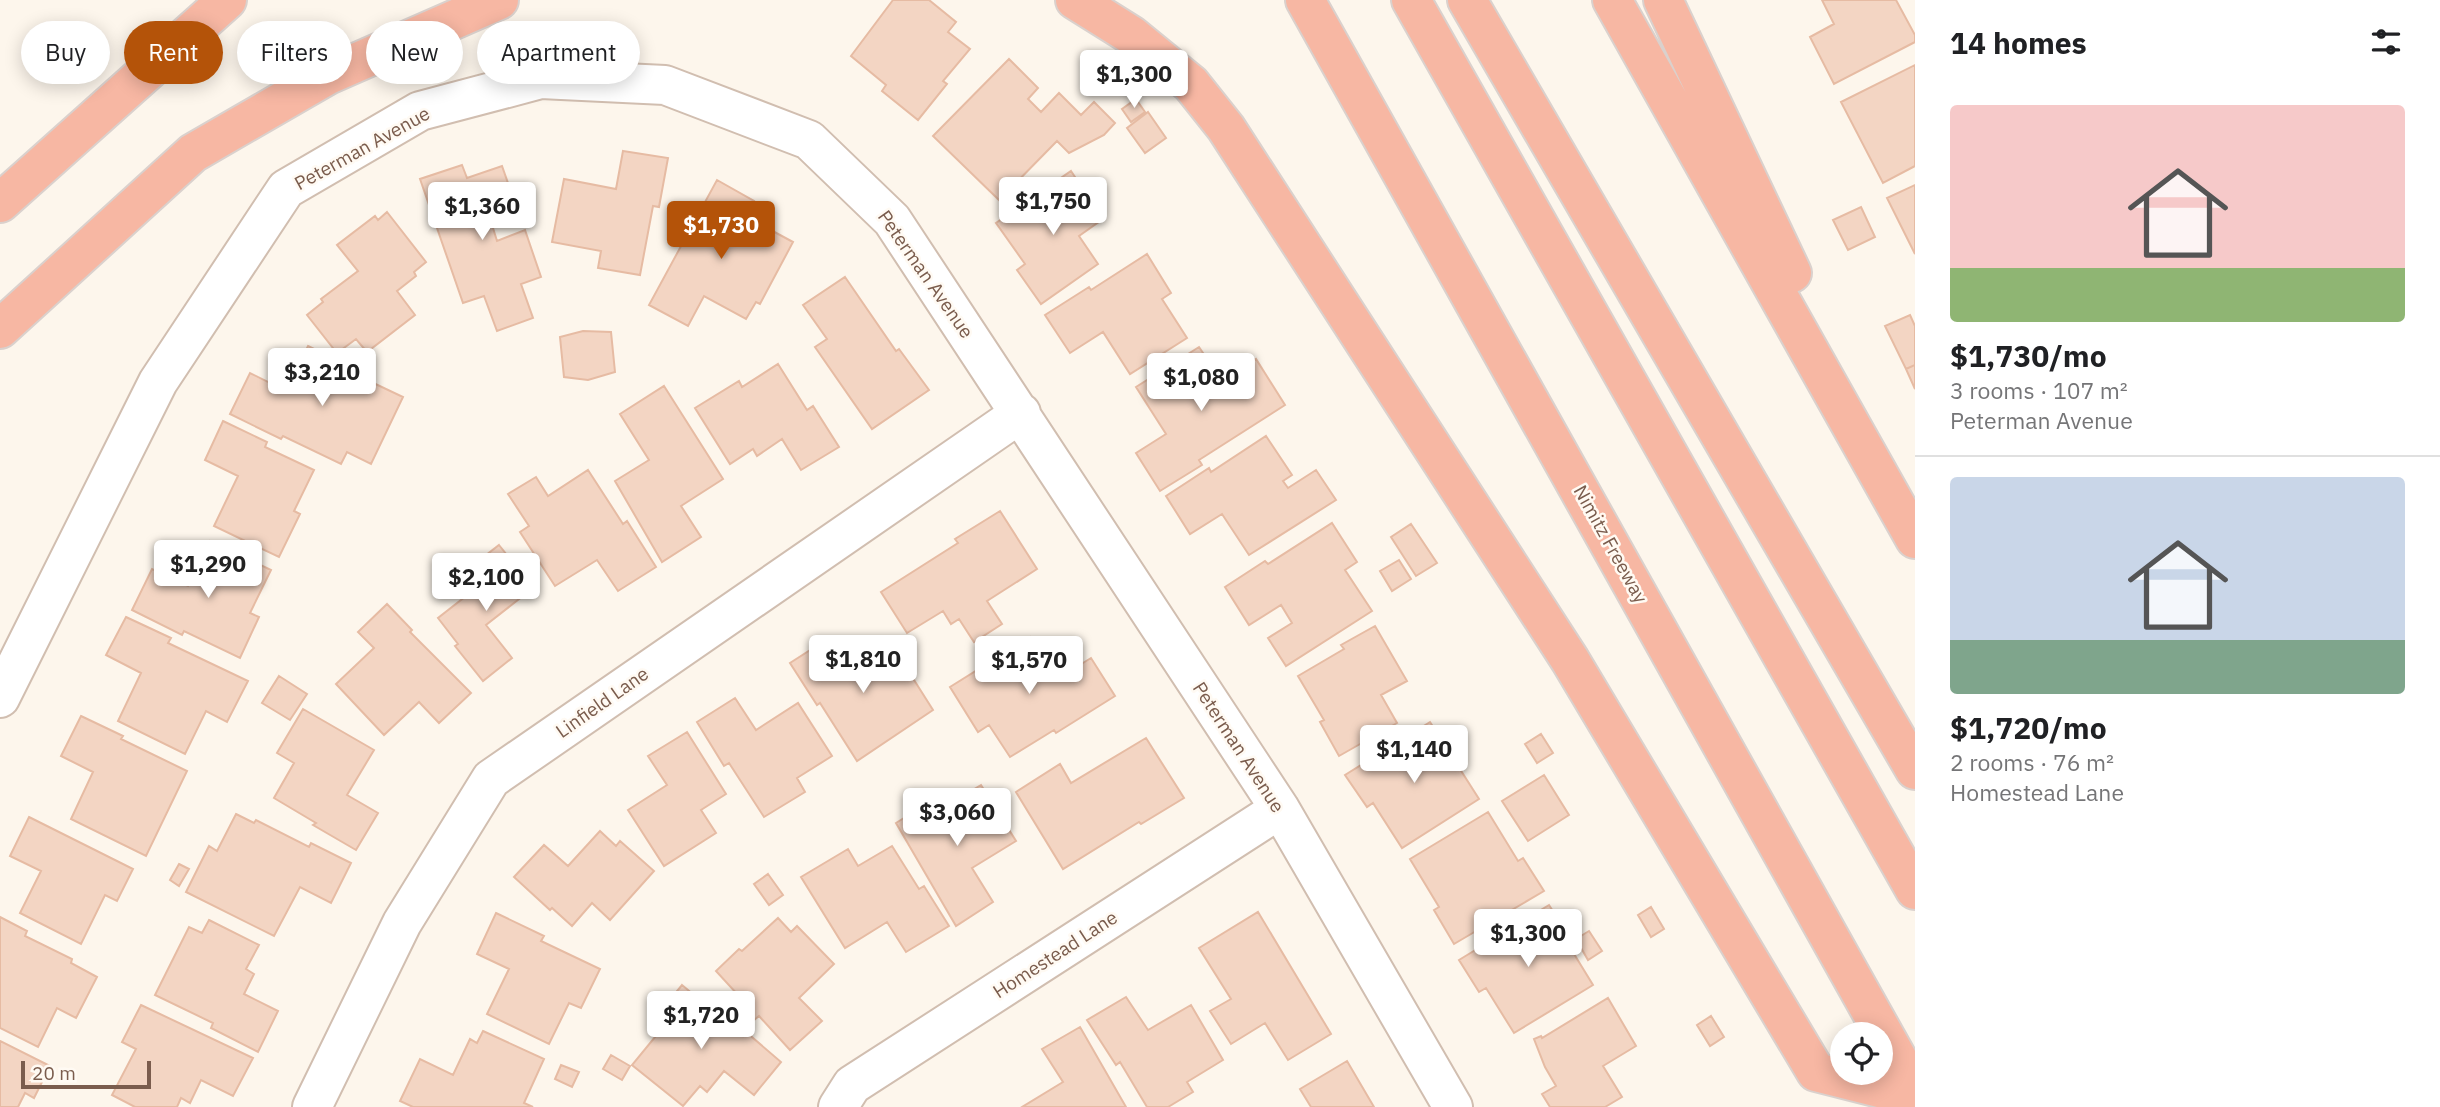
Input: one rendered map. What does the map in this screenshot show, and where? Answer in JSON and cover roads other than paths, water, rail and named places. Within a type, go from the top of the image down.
[{"type":"highway","points":[[0,203],[227,0]]},
{"type":"highway","points":[[0,329],[192,153],[328,75],[499,0]]},
{"type":"highway","points":[[1075,0],[1131,35],[1191,84],[1226,128],[1570,660],[1816,1072],[1915,1097]]},
{"type":"highway","name":"Nimitz Freeway","points":[[1305,0],[1915,1090]]},
{"type":"highway","points":[[1411,0],[1915,890]]},
{"type":"highway","points":[[1467,0],[1915,771]]},
{"type":"highway","points":[[1612,0],[1915,539]]},
{"type":"highway","points":[[1662,0],[1841,375],[1876,468]]},
{"type":"street","name":"Peterman Avenue","points":[[0,698],[158,382],[286,189],[421,111],[541,79],[665,85],[809,140],[892,220],[1280,809],[1453,1107]]},
{"type":"street","name":"Linfield Lane","points":[[312,1107],[402,923],[491,779],[1021,413]]},
{"type":"street","name":"Homestead Lane","points":[[838,1107],[852,1085],[1280,809]]}]
